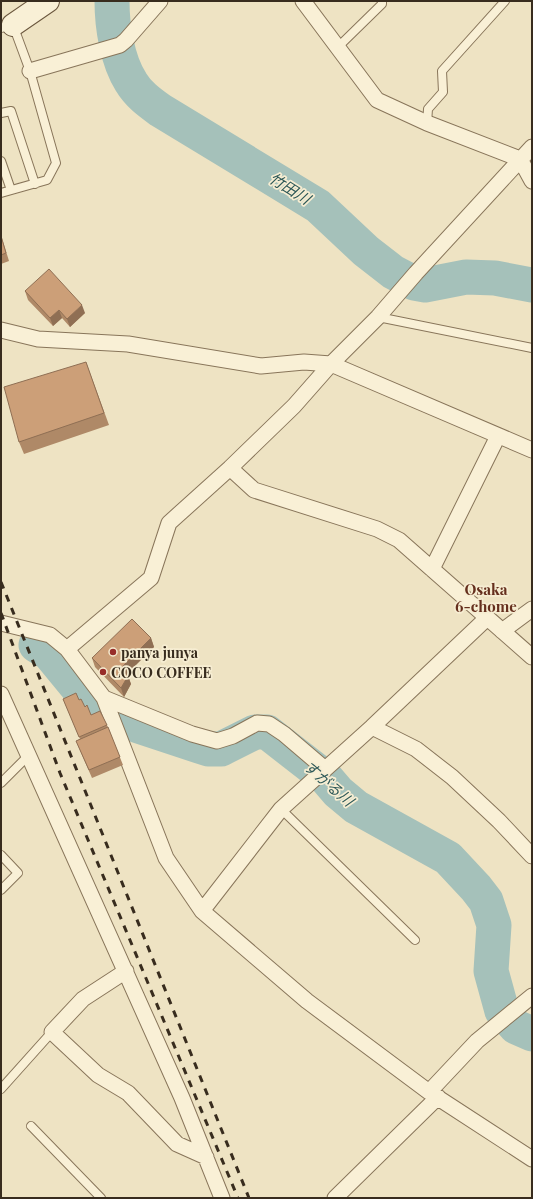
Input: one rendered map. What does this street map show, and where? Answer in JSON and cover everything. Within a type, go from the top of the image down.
[{"type":"street","points":[[7,27],[48,1]]},
{"type":"street","points":[[30,71],[115,46],[126,40],[160,1]]},
{"type":"street","points":[[303,1],[377,100],[427,123],[520,159],[532,181]]},
{"type":"street","points":[[67,649],[151,578],[169,523],[230,468],[294,406],[331,364],[378,317],[405,285],[532,147]]},
{"type":"street","points":[[1,330],[38,339],[128,344],[261,366],[304,362],[331,364],[532,450]]},
{"type":"street","points":[[432,569],[498,436]]},
{"type":"street","points":[[230,468],[254,490],[377,529],[399,540],[532,657]]},
{"type":"street","points":[[502,631],[532,609]]},
{"type":"street","points":[[202,912],[281,809],[372,727],[487,618]]},
{"type":"street","points":[[1,623],[50,634],[67,649],[106,704],[166,858],[202,912],[307,1001],[433,1094],[532,1159]]},
{"type":"street","points":[[1,694],[182,1098],[222,1198]]},
{"type":"street","points":[[106,704],[192,734],[217,740],[233,736],[257,723],[269,724],[284,734],[321,772]]},
{"type":"street","points":[[372,727],[416,748],[452,777],[499,821],[532,856]]},
{"type":"street","points":[[126,972],[83,999],[52,1032],[98,1075],[128,1093],[177,1144],[206,1157]]},
{"type":"street","points":[[335,1198],[433,1094],[477,1041],[532,996]]},
{"type":"lane","points":[[337,48],[382,4],[382,1]]},
{"type":"lane","points":[[427,123],[428,109],[443,92],[442,71],[505,1]]},
{"type":"lane","points":[[1,194],[47,180],[56,164],[30,71],[7,27]]},
{"type":"lane","points":[[1,113],[11,111],[35,184]]},
{"type":"lane","points":[[1,161],[11,190]]},
{"type":"lane","points":[[378,317],[532,348]]},
{"type":"lane","points":[[1,783],[28,756]]},
{"type":"lane","points":[[281,809],[415,940]]},
{"type":"lane","points":[[1,855],[18,873],[1,890]]},
{"type":"lane","points":[[1,1089],[52,1032]]},
{"type":"lane","points":[[31,1126],[101,1198]]},
{"type":"building","points":[[1,236],[6,253],[1,255]]},
{"type":"building","points":[[49,269],[82,305],[67,319],[59,310],[50,318],[25,291]]},
{"type":"building","points":[[86,362],[104,413],[19,442],[4,387]]},
{"type":"building","points":[[132,619],[151,638],[121,668],[128,676],[121,688],[92,658]]},
{"type":"building","points":[[76,693],[79,700],[81,699],[85,707],[87,705],[91,715],[100,711],[107,725],[79,737],[63,699]]},
{"type":"building","points":[[108,727],[120,757],[89,770],[76,741]]},
{"type":"waterway","name":"竹田川","points":[[112,1],[114,32],[122,64],[126,73],[140,94],[160,110],[318,206],[366,251],[393,272],[414,283],[425,285],[466,277],[495,278],[532,285]]},
{"type":"waterway","name":"すがる川","points":[[36,645],[49,653],[86,698],[100,711],[123,721],[208,749],[221,749],[255,732],[267,732],[326,778],[338,792],[356,807],[448,858],[486,901],[494,925],[491,971],[502,1011],[516,1027],[532,1034]]},
{"type":"railway","points":[[1,582],[249,1198]]},
{"type":"railway","points":[[1,613],[60,773],[238,1198]]},
{"type":"place","name":"panya junya","points":[[113,652]]},
{"type":"place","name":"COCO COFFEE","points":[[103,672]]},
{"type":"district","name":"Osaka 6-chome","points":[[486,598]]}]
